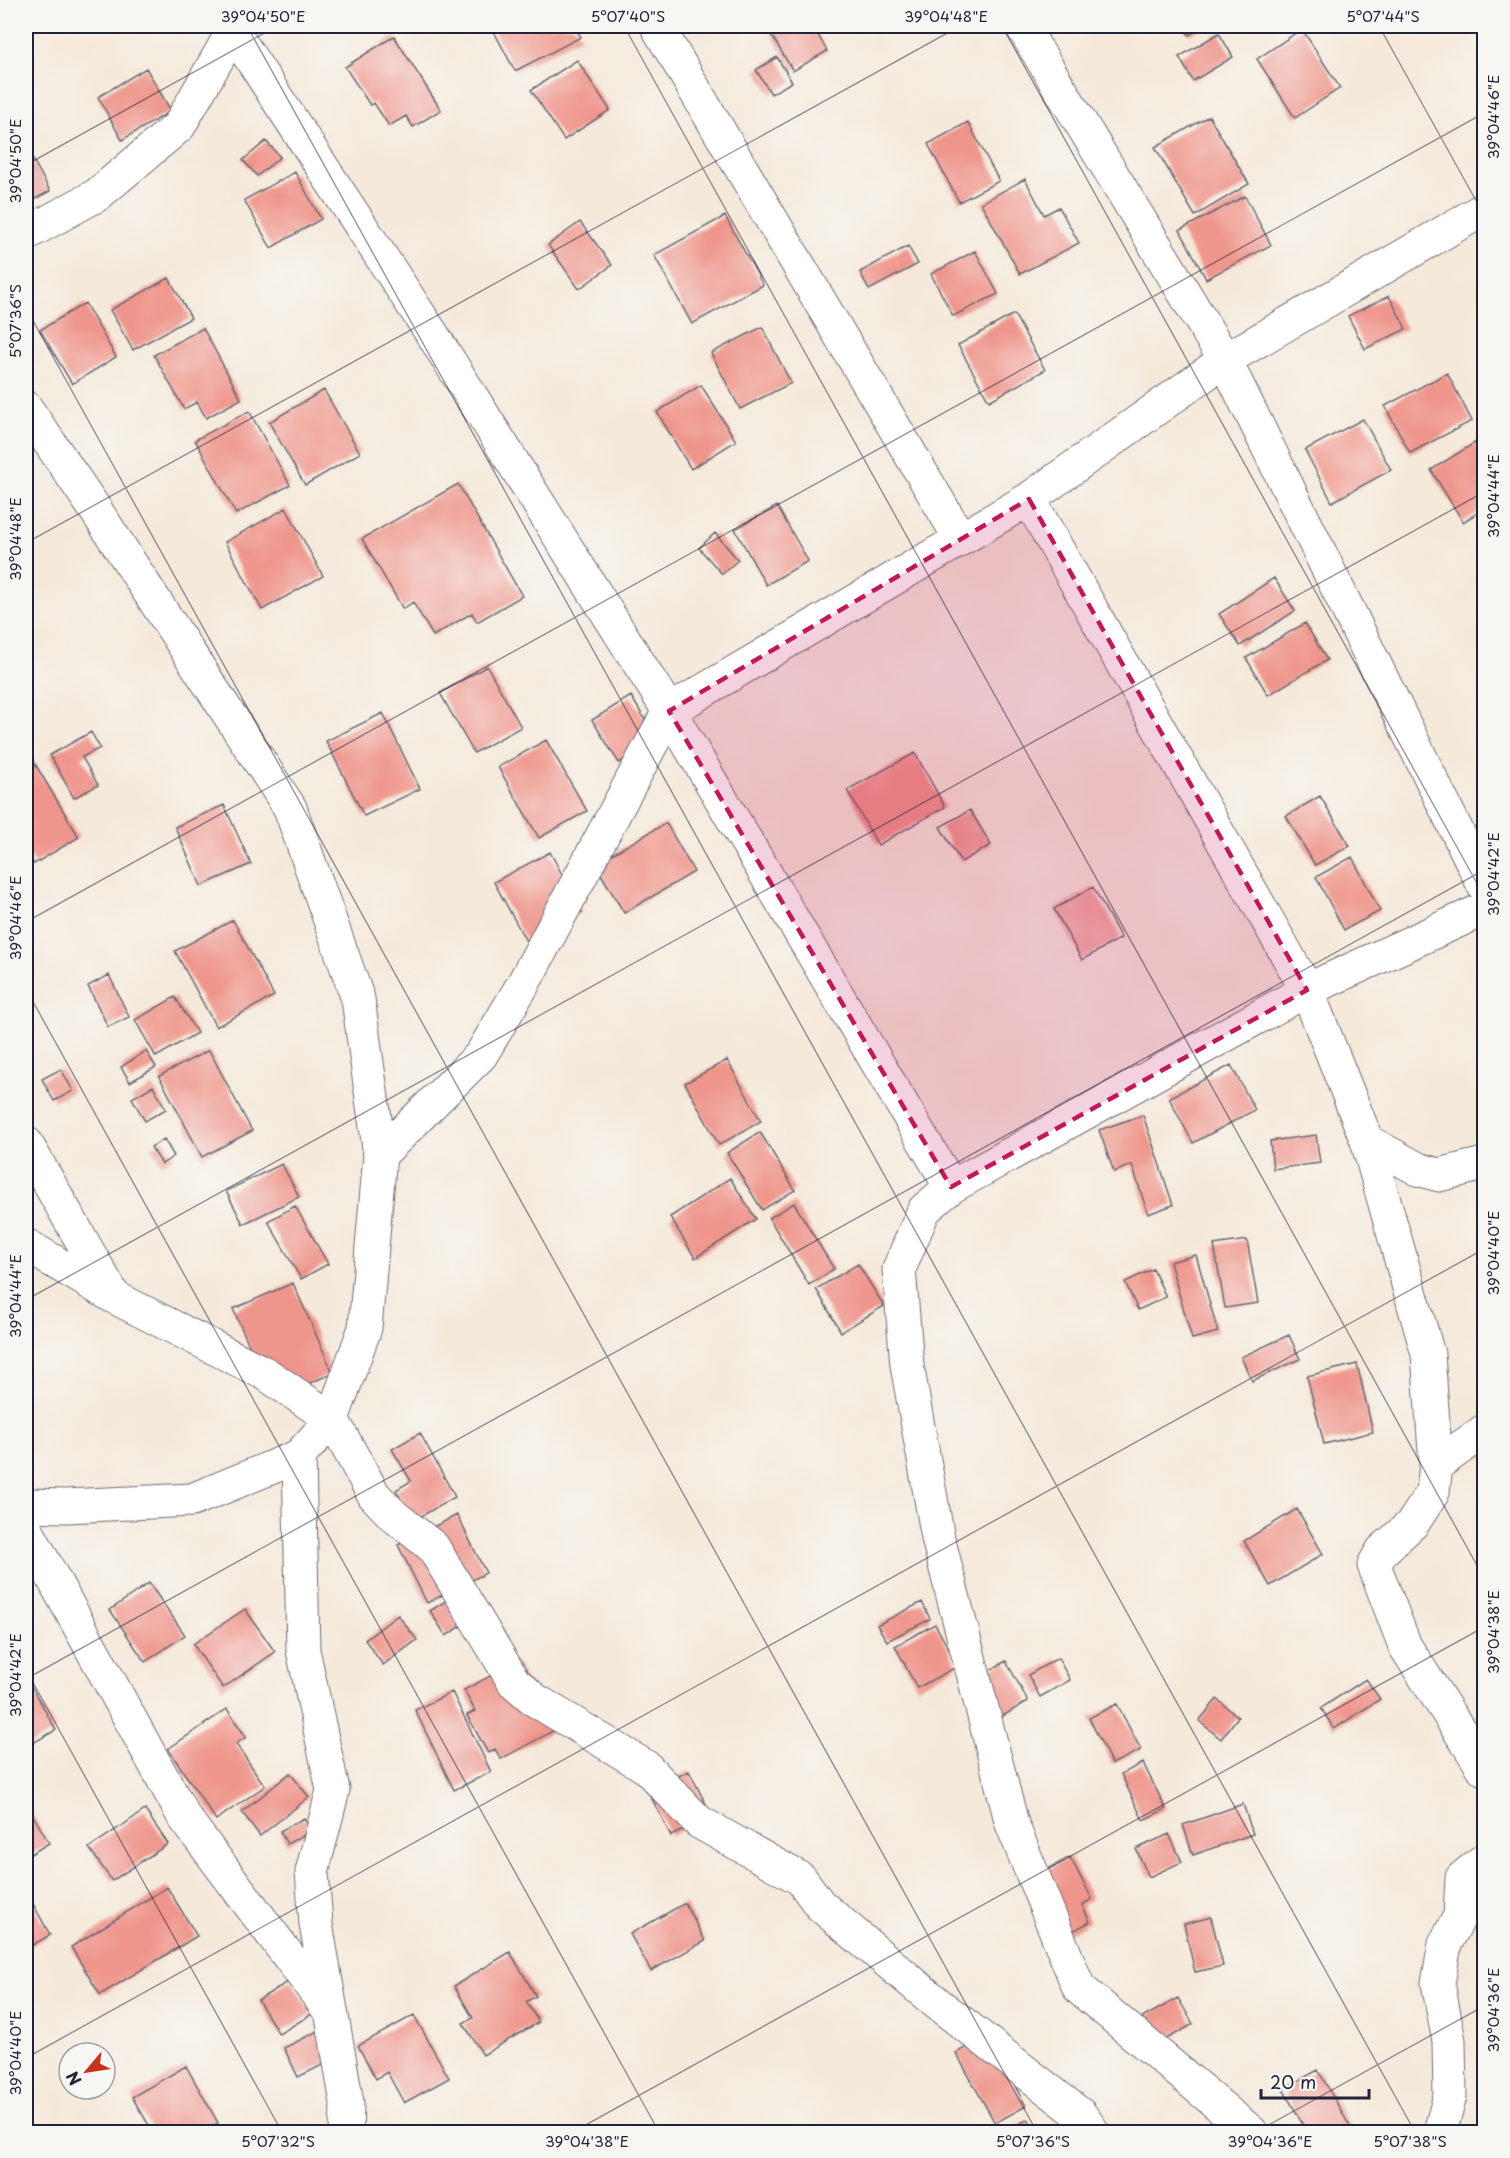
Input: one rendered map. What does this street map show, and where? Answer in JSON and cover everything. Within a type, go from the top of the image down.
[{"type":"street","points":[[657,26],[960,538]]},
{"type":"street","points":[[1022,26],[1225,360],[1485,886]]},
{"type":"street","points":[[26,234],[97,195],[179,126],[234,28],[436,339],[669,711],[951,1187]]},
{"type":"street","points":[[380,1155],[481,1055],[522,986],[669,711],[960,538],[1029,500],[1225,360],[1485,209]]},
{"type":"street","points":[[26,408],[95,509],[290,808],[358,999],[380,1155],[365,1328],[332,1419],[299,1456],[192,1500],[66,1506],[26,1505]]},
{"type":"street","points":[[1029,500],[1306,990],[1367,1141],[1428,1354],[1436,1465],[1433,1492],[1413,1523],[1382,1551],[1374,1566],[1405,1646],[1485,1769]]},
{"type":"street","points":[[1251,2133],[1079,1988],[1012,1824],[938,1538],[907,1365],[899,1269],[924,1210],[951,1187],[1306,990],[1485,909]]},
{"type":"street","points":[[1367,1141],[1418,1169],[1439,1175],[1485,1164]]},
{"type":"street","points":[[26,1143],[114,1298]]},
{"type":"street","points":[[26,1245],[114,1298],[266,1374],[332,1419],[374,1495],[394,1516],[433,1547],[514,1682],[535,1700],[646,1767],[699,1822],[801,1879],[820,1905],[938,2004],[1081,2115],[1093,2133]]},
{"type":"street","points":[[1436,1465],[1485,1431]]},
{"type":"street","points":[[299,1456],[303,1650],[333,1790],[312,1872],[316,1924],[329,2010],[347,2103],[346,2133]]},
{"type":"street","points":[[26,1529],[184,1817],[329,2010]]},
{"type":"street","points":[[1440,2133],[1450,2096],[1449,2041],[1438,1983],[1445,1944],[1460,1916],[1462,1878],[1485,1860]]},
{"type":"highlighted area","points":[[1029,499],[1307,990],[951,1187],[669,711]]},
{"type":"building","points":[[491,26],[574,26],[581,37],[515,71]]},
{"type":"building","points":[[766,26],[813,26],[827,51],[793,71]]},
{"type":"building","points":[[1183,26],[1205,26],[1189,35]]},
{"type":"building","points":[[1302,29],[1340,88],[1295,118],[1257,59]]},
{"type":"building","points":[[1219,33],[1233,57],[1193,81],[1179,57]]},
{"type":"building","points":[[394,36],[441,110],[413,127],[406,116],[389,126],[374,103],[370,105],[345,67]]},
{"type":"building","points":[[777,57],[792,82],[771,94],[756,70]]},
{"type":"building","points":[[577,60],[610,110],[564,140],[531,90]]},
{"type":"building","points":[[146,68],[171,111],[122,140],[98,97]]},
{"type":"building","points":[[1209,116],[1249,184],[1195,216],[1155,147]]},
{"type":"building","points":[[968,122],[999,181],[959,202],[928,144]]},
{"type":"building","points":[[266,141],[280,157],[257,176],[243,160]]},
{"type":"building","points":[[26,147],[50,191],[26,204]]},
{"type":"building","points":[[295,172],[321,219],[271,248],[244,200]]},
{"type":"building","points":[[1025,179],[1044,215],[1059,207],[1079,243],[1020,274],[981,203]]},
{"type":"building","points":[[1245,196],[1271,245],[1206,279],[1180,230]]},
{"type":"building","points":[[725,216],[763,285],[692,324],[654,255]]},
{"type":"building","points":[[580,222],[612,265],[579,289],[548,245]]},
{"type":"building","points":[[908,246],[918,264],[869,290],[860,272]]},
{"type":"building","points":[[975,251],[998,294],[953,316],[931,274]]},
{"type":"building","points":[[169,278],[191,318],[133,350],[110,310]]},
{"type":"building","points":[[1389,296],[1406,329],[1365,349],[1348,316]]},
{"type":"building","points":[[85,303],[116,357],[72,384],[40,330]]},
{"type":"building","points":[[1014,314],[1045,370],[989,401],[958,345]]},
{"type":"building","points":[[762,327],[791,383],[740,409],[711,353]]},
{"type":"building","points":[[203,328],[241,399],[206,418],[197,402],[184,409],[154,355]]},
{"type":"building","points":[[1447,373],[1472,421],[1410,453],[1385,406]]},
{"type":"building","points":[[701,385],[736,441],[691,469],[657,412]]},
{"type":"building","points":[[324,390],[360,453],[305,485],[269,422]]},
{"type":"building","points":[[249,411],[290,485],[236,514],[195,440]]},
{"type":"building","points":[[1363,419],[1391,470],[1332,502],[1305,450]]},
{"type":"building","points":[[1484,437],[1484,509],[1463,522],[1431,470]]},
{"type":"building","points":[[458,484],[522,596],[477,622],[472,613],[433,636],[413,602],[403,609],[362,539]]},
{"type":"building","points":[[777,506],[808,561],[766,585],[735,529]]},
{"type":"building","points":[[286,508],[323,576],[262,610],[225,542]]},
{"type":"building","points":[[715,533],[738,560],[722,574],[699,548]]},
{"type":"building","points":[[1274,578],[1295,611],[1240,646],[1219,614]]},
{"type":"building","points":[[1305,623],[1327,660],[1268,695],[1246,658]]},
{"type":"building","points":[[487,666],[521,727],[474,753],[440,693]]},
{"type":"building","points":[[631,696],[657,740],[619,763],[592,720]]},
{"type":"building","points":[[383,713],[420,789],[364,816],[326,741]]},
{"type":"building","points":[[91,732],[100,748],[82,757],[98,785],[74,798],[50,755]]},
{"type":"building","points":[[546,740],[587,811],[539,838],[498,767]]},
{"type":"building","points":[[915,753],[945,807],[878,845],[847,790]]},
{"type":"building","points":[[32,759],[79,837],[34,864],[26,850],[26,762]]},
{"type":"building","points":[[1320,796],[1350,846],[1315,865],[1286,816]]},
{"type":"building","points":[[224,805],[251,864],[201,886],[175,827]]},
{"type":"building","points":[[970,810],[991,845],[961,862],[940,827]]},
{"type":"building","points":[[666,823],[694,872],[624,913],[595,864]]},
{"type":"building","points":[[550,852],[582,912],[526,941],[494,882]]},
{"type":"building","points":[[1352,857],[1380,911],[1344,930],[1316,877]]},
{"type":"building","points":[[1093,887],[1121,938],[1082,960],[1054,909]]},
{"type":"building","points":[[233,920],[274,996],[216,1027],[175,951]]},
{"type":"building","points":[[109,975],[129,1017],[108,1027],[88,986]]},
{"type":"building","points":[[175,997],[197,1033],[156,1057],[135,1020]]},
{"type":"building","points":[[209,1050],[252,1131],[202,1157],[159,1076]]},
{"type":"building","points":[[146,1051],[156,1067],[130,1082],[121,1067]]},
{"type":"building","points":[[727,1060],[761,1121],[719,1145],[685,1083]]},
{"type":"building","points":[[1231,1065],[1255,1110],[1193,1143],[1169,1098]]},
{"type":"building","points":[[61,1069],[73,1091],[54,1101],[42,1079]]},
{"type":"building","points":[[153,1086],[166,1109],[145,1121],[132,1098]]},
{"type":"building","points":[[1143,1115],[1173,1205],[1148,1214],[1132,1165],[1114,1172],[1099,1130]]},
{"type":"building","points":[[760,1132],[795,1190],[762,1210],[727,1153]]},
{"type":"building","points":[[1316,1135],[1320,1163],[1273,1169],[1270,1141]]},
{"type":"building","points":[[164,1139],[174,1156],[162,1164],[151,1147]]},
{"type":"building","points":[[282,1164],[299,1197],[243,1224],[226,1191]]},
{"type":"building","points":[[730,1178],[756,1219],[695,1258],[670,1217]]},
{"type":"building","points":[[794,1203],[834,1269],[809,1285],[769,1218]]},
{"type":"building","points":[[295,1206],[328,1264],[301,1279],[268,1221]]},
{"type":"building","points":[[1247,1240],[1258,1303],[1225,1308],[1214,1245]]},
{"type":"building","points":[[1196,1255],[1218,1332],[1192,1339],[1170,1262]]},
{"type":"building","points":[[858,1264],[884,1306],[841,1332],[816,1289]]},
{"type":"building","points":[[1153,1269],[1166,1297],[1138,1310],[1125,1282]]},
{"type":"building","points":[[293,1283],[333,1373],[273,1399],[233,1309]]},
{"type":"building","points":[[1289,1335],[1300,1359],[1252,1381],[1241,1357]]},
{"type":"building","points":[[1357,1364],[1373,1432],[1324,1444],[1307,1376]]},
{"type":"building","points":[[420,1433],[455,1497],[413,1521],[396,1490],[411,1481],[392,1449]]},
{"type":"building","points":[[1297,1509],[1323,1554],[1270,1586],[1244,1541]]},
{"type":"building","points":[[457,1515],[486,1573],[427,1603],[398,1545]]},
{"type":"building","points":[[149,1583],[185,1635],[145,1662],[110,1610]]},
{"type":"building","points":[[466,1588],[482,1613],[446,1636],[430,1611]]},
{"type":"building","points":[[922,1602],[930,1619],[887,1641],[877,1625]]},
{"type":"building","points":[[245,1609],[275,1652],[223,1688],[193,1644]]},
{"type":"building","points":[[398,1615],[417,1640],[383,1665],[365,1640]]},
{"type":"building","points":[[935,1624],[958,1666],[917,1688],[895,1646]]},
{"type":"building","points":[[1058,1658],[1070,1680],[1040,1697],[1028,1675]]},
{"type":"building","points":[[1006,1661],[1028,1701],[989,1724],[966,1684]]},
{"type":"building","points":[[516,1662],[553,1731],[501,1759],[495,1749],[488,1753],[467,1715],[475,1711],[464,1690]]},
{"type":"building","points":[[26,1677],[56,1730],[26,1747]]},
{"type":"building","points":[[1366,1679],[1380,1699],[1334,1729],[1321,1708]]},
{"type":"building","points":[[452,1692],[491,1772],[454,1790],[415,1710]]},
{"type":"building","points":[[1217,1699],[1238,1717],[1221,1739],[1199,1721]]},
{"type":"building","points":[[1117,1704],[1141,1750],[1112,1764],[1089,1718]]},
{"type":"building","points":[[227,1709],[246,1737],[236,1744],[265,1786],[216,1820],[168,1749]]},
{"type":"building","points":[[1143,1763],[1166,1809],[1143,1820],[1121,1774]]},
{"type":"building","points":[[689,1771],[712,1816],[671,1836],[648,1791]]},
{"type":"building","points":[[290,1773],[309,1797],[260,1836],[242,1812]]},
{"type":"building","points":[[26,1803],[49,1843],[26,1857]]},
{"type":"building","points":[[1243,1804],[1253,1834],[1193,1855],[1183,1825]]},
{"type":"building","points":[[145,1810],[168,1844],[112,1881],[89,1848]]},
{"type":"building","points":[[304,1818],[311,1831],[287,1844],[280,1831]]},
{"type":"building","points":[[1169,1834],[1182,1862],[1149,1877],[1136,1849]]},
{"type":"building","points":[[1070,1857],[1092,1899],[1082,1905],[1090,1922],[1061,1937],[1031,1878]]},
{"type":"building","points":[[167,1887],[197,1936],[100,1995],[71,1947]]},
{"type":"building","points":[[26,1891],[50,1935],[26,1949]]},
{"type":"building","points":[[685,1903],[705,1941],[651,1971],[630,1934]]},
{"type":"building","points":[[1211,1917],[1223,1966],[1195,1972],[1184,1924]]},
{"type":"building","points":[[510,1952],[536,1996],[526,2002],[539,2022],[483,2055],[463,2023],[473,2018],[454,1986]]},
{"type":"building","points":[[291,1980],[312,2014],[279,2034],[258,2000]]},
{"type":"building","points":[[1178,1998],[1193,2024],[1158,2044],[1142,2018]]},
{"type":"building","points":[[414,2015],[449,2078],[404,2103],[387,2072],[376,2079],[358,2046]]},
{"type":"building","points":[[318,2031],[333,2060],[298,2077],[284,2048]]},
{"type":"building","points":[[987,2036],[1026,2106],[995,2123],[956,2053]]},
{"type":"building","points":[[186,2066],[218,2123],[201,2132],[153,2132],[132,2097]]},
{"type":"building","points":[[1318,2070],[1353,2132],[1307,2132],[1283,2089]]},
{"type":"building","points":[[1028,2119],[1036,2132],[1006,2132]]}]
